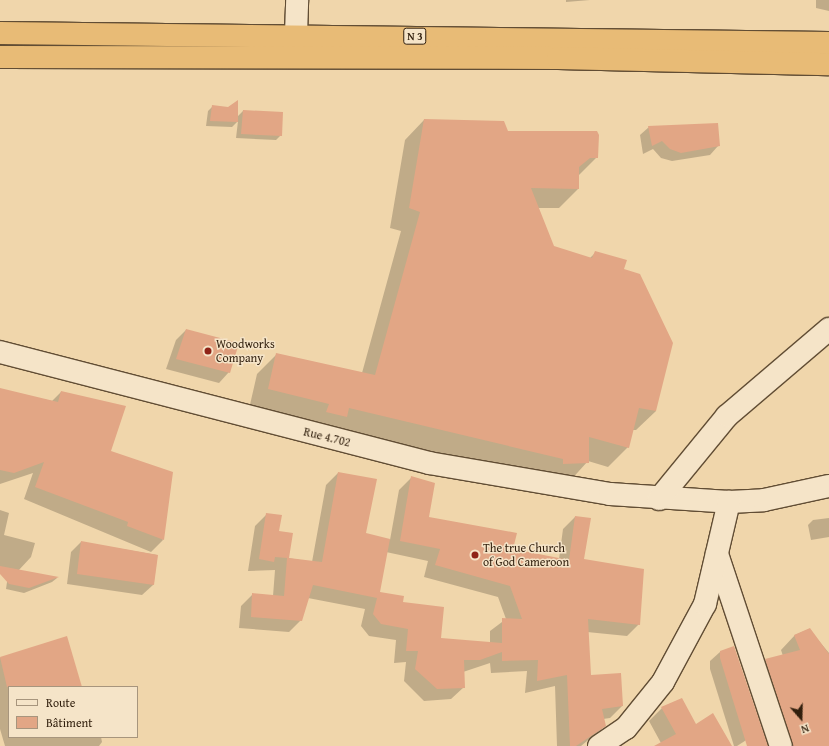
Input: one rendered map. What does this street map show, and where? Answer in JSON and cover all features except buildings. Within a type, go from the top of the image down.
[{"type":"highway","name":"N 3","points":[[0,33],[296,34],[829,43]]},
{"type":"highway","points":[[104,34],[106,56]]},
{"type":"highway","name":"N 3","points":[[0,57],[558,58],[829,64]]},
{"type":"street","points":[[296,0],[296,34]]},
{"type":"street","points":[[659,499],[727,416],[829,328]]},
{"type":"street","name":"Rue 4.702","points":[[0,352],[429,463],[659,499],[730,502],[764,500],[829,486]]},
{"type":"street","points":[[599,746],[626,728],[663,682],[705,604],[730,502]]},
{"type":"street","points":[[717,554],[781,746]]},
{"type":"place","name":"Woodworks Company","points":[[208,351]]},
{"type":"place","name":"The true Church of God Cameroon","points":[[475,555]]}]
